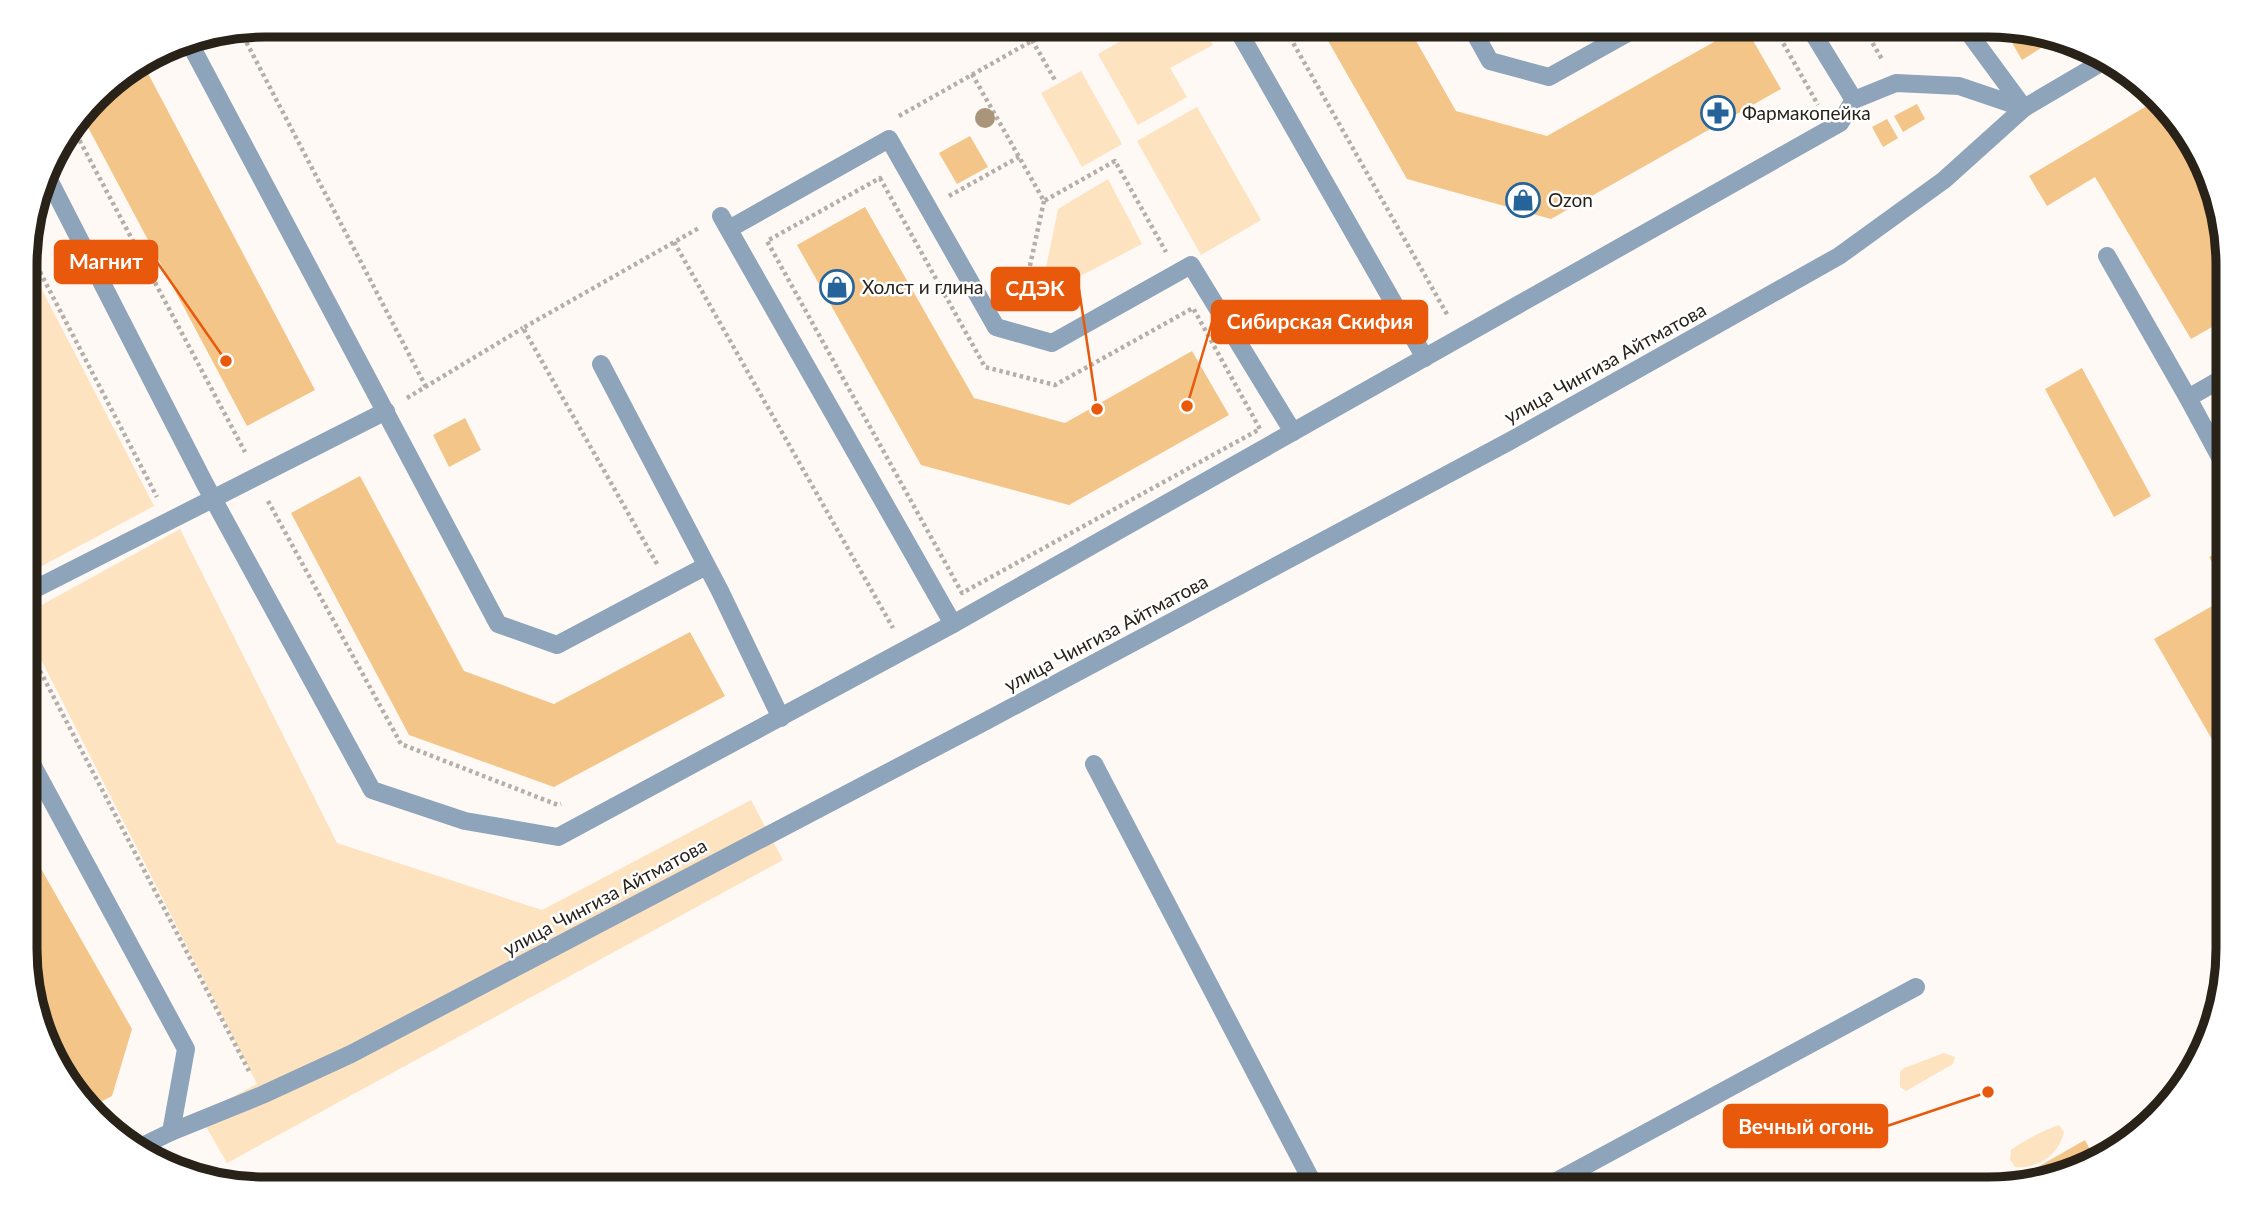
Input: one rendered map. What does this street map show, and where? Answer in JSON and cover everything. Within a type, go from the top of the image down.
[{"type":"street","points":[[1242,37],[1425,358]]},
{"type":"street","points":[[1477,37],[1490,61],[1549,77],[1620,37]]},
{"type":"street","points":[[1816,37],[1854,100]]},
{"type":"street","points":[[1972,37],[2024,108]]},
{"type":"street","points":[[193,49],[498,624],[557,645],[706,566]]},
{"type":"street","name":"улица Чингиза Айтматова","points":[[146,1144],[351,1054],[986,722],[1510,441],[1839,256],[1944,180],[2024,108],[2093,62]]},
{"type":"street","points":[[52,185],[214,497],[372,790],[465,821],[558,837],[953,624],[1840,124],[1854,100],[1896,83],[1959,86],[2024,108]]},
{"type":"street","points":[[953,624],[725,223],[888,139],[996,327],[1052,343],[1191,265],[1293,432]]},
{"type":"street","points":[[2107,256],[2216,450]]},
{"type":"street","points":[[601,364],[781,718]]},
{"type":"street","points":[[2188,398],[2216,382]]},
{"type":"street","points":[[37,587],[386,411]]},
{"type":"street","points":[[1094,764],[1310,1177]]},
{"type":"street","points":[[37,775],[186,1049],[171,1132]]},
{"type":"street","points":[[1564,1177],[1916,987]]},
{"type":"path","points":[[1290,37],[1450,320]]},
{"type":"path","points":[[1780,37],[1821,110]]},
{"type":"path","points":[[1869,37],[1896,83]]},
{"type":"path","points":[[244,38],[425,387]]},
{"type":"path","points":[[1031,40],[1056,82]]},
{"type":"path","points":[[972,74],[1044,201],[1015,332]]},
{"type":"path","points":[[77,136],[247,456]]},
{"type":"path","points":[[928,208],[1019,157]]},
{"type":"path","points":[[1044,201],[1115,161],[1178,272]]},
{"type":"path","points":[[880,178],[985,368],[1055,385],[1193,308],[1260,429],[962,593],[767,240],[880,178]]},
{"type":"path","points":[[674,242],[895,631]]},
{"type":"path","points":[[386,411],[523,328],[635,265]]},
{"type":"path","points":[[37,268],[162,508]]},
{"type":"path","points":[[523,328],[669,585]]},
{"type":"path","points":[[279,495],[267,502],[401,744],[558,805]]},
{"type":"path","points":[[37,667],[255,1083]]},
{"type":"shaded area","points":[[1128,37],[1209,37],[1213,45],[1170,68],[1187,97],[1138,125],[1098,54]]},
{"type":"shaded area","points":[[1081,71],[1122,144],[1082,167],[1041,93]]},
{"type":"shaded area","points":[[1197,107],[1261,220],[1201,255],[1137,141]]},
{"type":"shaded area","points":[[1108,179],[1142,244],[1040,297],[1058,209]]},
{"type":"shaded area","points":[[37,280],[154,506],[37,569]]},
{"type":"shaded area","points":[[180,529],[337,843],[542,910],[751,800],[783,860],[227,1163],[204,1123],[208,1110],[257,1084],[37,652],[37,608]]},
{"type":"shaded area","points":[[1944,1053],[1955,1057],[1953,1064],[1906,1091],[1900,1087],[1900,1072],[1904,1068]]},
{"type":"shaded area","points":[[2059,1125],[2064,1132],[2053,1153],[2040,1163],[2015,1167],[2010,1159],[2011,1150]]},
{"type":"building","points":[[1326,37],[1414,37],[1456,111],[1547,136],[1723,37],[1751,37],[1781,89],[1551,219],[1407,179]]},
{"type":"building","points":[[2009,38],[2046,45],[2022,60]]},
{"type":"building","points":[[146,70],[315,390],[247,426],[86,124],[114,93]]},
{"type":"building","points":[[1917,104],[1925,119],[1903,132],[1894,116]]},
{"type":"building","points":[[2149,104],[2186,151],[2208,206],[2214,235],[2216,325],[2191,339],[2095,177],[2047,206],[2029,176]]},
{"type":"building","points":[[1887,119],[1898,138],[1883,147],[1872,127]]},
{"type":"building","points":[[970,136],[988,167],[957,184],[939,153]]},
{"type":"building","points":[[865,207],[974,398],[1065,423],[1192,351],[1229,415],[1069,505],[921,465],[797,245]]},
{"type":"building","points":[[2082,368],[2151,496],[2114,517],[2045,389]]},
{"type":"building","points":[[465,418],[481,450],[449,467],[433,435]]},
{"type":"building","points":[[360,476],[464,671],[554,704],[690,632],[725,696],[554,787],[409,735],[291,513]]},
{"type":"building","points":[[2216,553],[2216,569],[2209,557]]},
{"type":"building","points":[[2216,604],[2216,746],[2154,639]]},
{"type":"building","points":[[37,862],[132,1029],[112,1096],[97,1104],[93,1100],[60,1050],[45,1008],[37,949]]},
{"type":"building","points":[[2085,1140],[2092,1153],[2061,1165],[2025,1174]]},
{"type":"place","name":"Фармакопейка","points":[[1718,113]]},
{"type":"place","name":"Ozon","points":[[1523,200]]},
{"type":"place","name":"Холст и глина","points":[[837,287]]},
{"type":"place","name":"Магнит","points":[[226,361]]},
{"type":"place","name":"Сибирская Скифия","points":[[1187,406]]},
{"type":"place","name":"СДЭК","points":[[1097,409]]},
{"type":"place","name":"Вечный огонь","points":[[1988,1092]]}]
